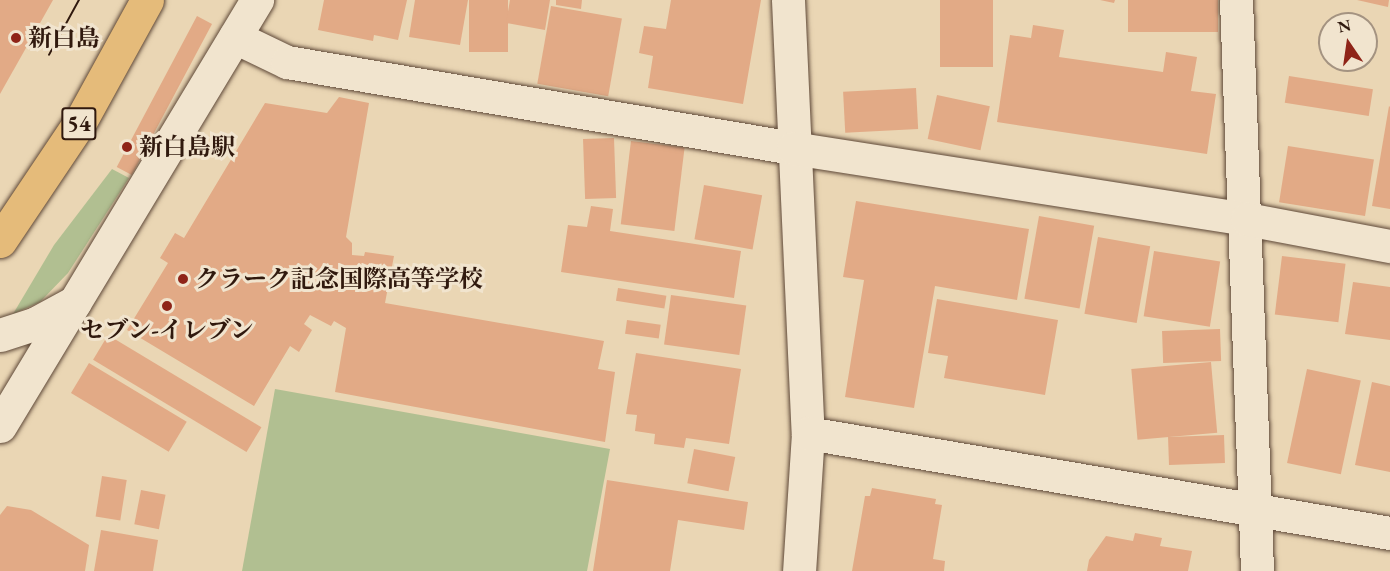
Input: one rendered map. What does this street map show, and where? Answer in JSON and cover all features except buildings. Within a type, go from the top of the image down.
[{"type":"highway","name":"54","points":[[0,241],[80,122],[147,0]]},
{"type":"street","points":[[0,426],[257,0]]},
{"type":"street","points":[[788,0],[793,148],[808,433],[799,571]]},
{"type":"street","points":[[1236,0],[1247,219],[1257,571]]},
{"type":"street","points":[[235,37],[287,62],[793,148],[1247,219],[1390,246]]},
{"type":"street","points":[[0,334],[36,323],[77,301]]},
{"type":"street","points":[[808,433],[1390,533]]},
{"type":"green space","points":[[112,169],[129,178],[68,273],[40,302],[13,314],[54,245]]},
{"type":"green space","points":[[275,389],[610,449],[587,571],[242,571]]},
{"type":"tram line","points":[[49,55],[79,0]]},
{"type":"place","name":"新白島","points":[[16,38]]},
{"type":"place","name":"新白島駅","points":[[127,147]]},
{"type":"place","name":"クラーク記念国際高等学校","points":[[183,279]]},
{"type":"place","name":"セブン-イレブン","points":[[167,306]]}]
